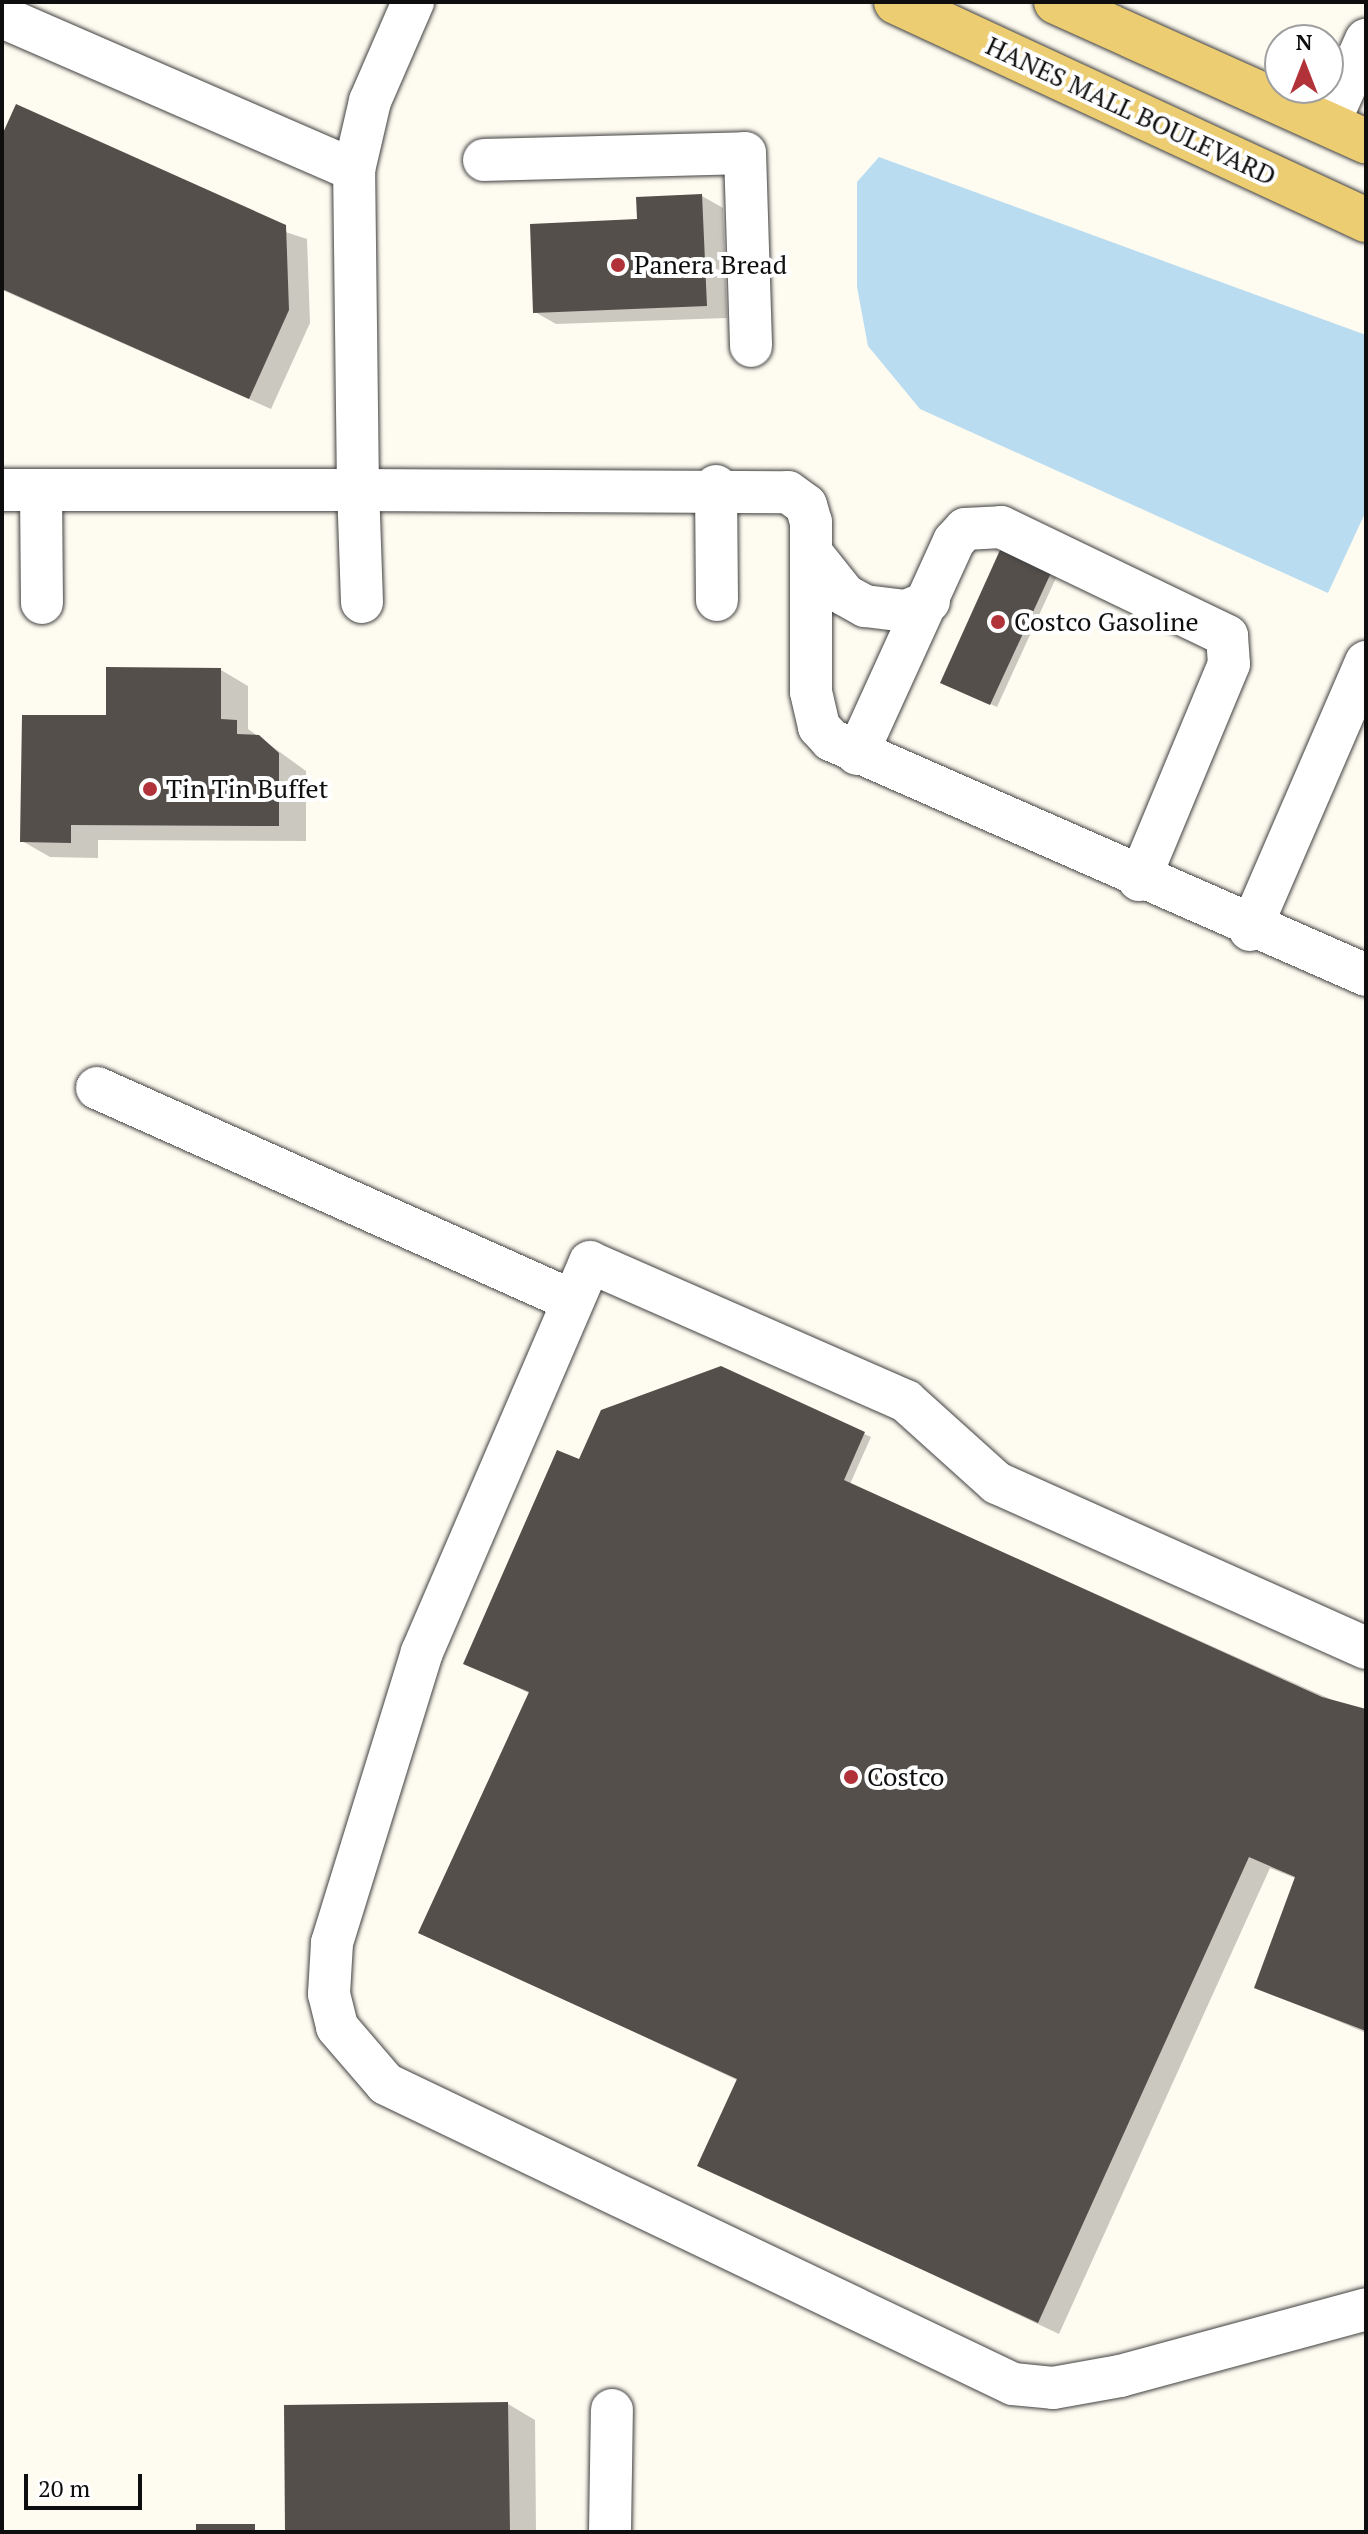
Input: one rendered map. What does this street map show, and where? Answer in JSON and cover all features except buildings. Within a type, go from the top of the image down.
[{"type":"main road","name":"HANES MALL BOULEVARD","points":[[896,2],[1366,220]]},
{"type":"main road","points":[[1056,2],[1347,132]]},
{"type":"lane","points":[[362,602],[354,170],[370,101],[413,2]]},
{"type":"lane","points":[[2,17],[354,170]]},
{"type":"lane","points":[[1347,132],[1366,40]]},
{"type":"lane","points":[[484,160],[745,153],[751,346]]},
{"type":"lane","points":[[716,486],[717,600]]},
{"type":"lane","points":[[42,603],[22,490],[716,486],[788,492],[806,505],[813,555],[813,710],[831,740],[1250,930],[1366,975]]},
{"type":"lane","points":[[857,754],[959,535],[993,526],[1227,636],[1229,664],[1139,880]]},
{"type":"lane","points":[[813,555],[845,595],[865,606],[906,611],[929,601]]},
{"type":"lane","points":[[1250,930],[1366,662]]},
{"type":"lane","points":[[97,1088],[573,1301]]},
{"type":"lane","points":[[1366,1648],[997,1483],[906,1401],[590,1262],[422,1652],[332,1943],[329,1994],[337,2027],[358,2059],[386,2084],[1013,2384],[1053,2388],[1120,2376],[1366,2309]]},
{"type":"lane","points":[[610,2532],[612,2410]]},
{"type":"water","points":[[879,157],[1366,335],[1366,511],[1328,593],[920,409],[868,346],[857,287],[857,182]]},
{"type":"place","name":"Panera Bread","points":[[618,265]]},
{"type":"place","name":"Costco Gasoline","points":[[998,622]]},
{"type":"place","name":"Tin Tin Buffet","points":[[150,789]]},
{"type":"place","name":"Costco","points":[[851,1777]]}]
